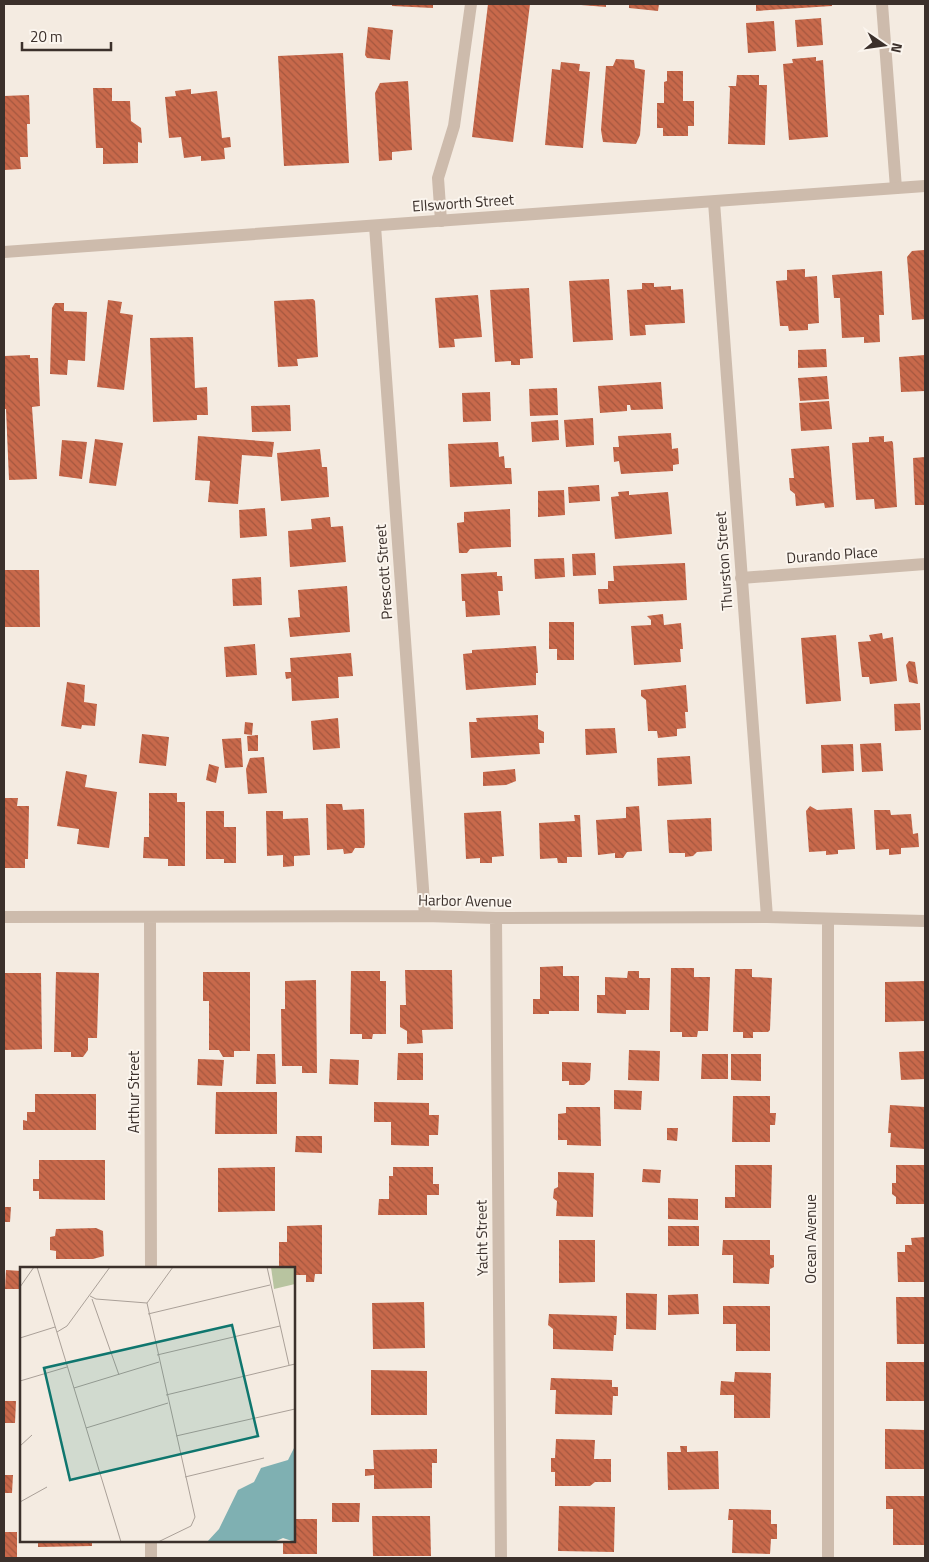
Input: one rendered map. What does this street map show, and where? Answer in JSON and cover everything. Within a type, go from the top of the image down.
[{"type":"street","points":[[441,221],[438,178],[454,126],[472,4]]},
{"type":"street","points":[[882,4],[896,188]]},
{"type":"street","name":"Ellsworth Street","points":[[4,252],[925,186]]},
{"type":"street","name":"Thurston Street","points":[[714,202],[767,917]]},
{"type":"street","name":"Prescott Street","points":[[375,226],[425,916]]},
{"type":"street","name":"Durando Place","points":[[741,578],[925,564]]},
{"type":"street","name":"Arthur Street","points":[[150,916],[151,1267]]},
{"type":"street","name":"Harbor Avenue","points":[[4,917],[767,917],[925,921]]},
{"type":"street","name":"Yacht Street","points":[[496,918],[501,1558]]},
{"type":"street","name":"Ocean Avenue","points":[[828,919],[828,1558]]},
{"type":"street","points":[[151,1542],[151,1558]]},
{"type":"building","points":[[392,4],[433,4],[433,8],[392,6]]},
{"type":"building","points":[[488,4],[530,4],[513,142],[472,137]]},
{"type":"building","points":[[606,4],[606,7],[581,5]]},
{"type":"building","points":[[629,4],[659,4],[658,11],[629,8]]},
{"type":"building","points":[[756,4],[832,4],[832,6],[756,11]]},
{"type":"building","points":[[821,18],[823,45],[797,47],[795,20]]},
{"type":"building","points":[[774,21],[776,51],[748,53],[746,23]]},
{"type":"building","points":[[368,27],[393,30],[390,60],[367,58],[365,55]]},
{"type":"building","points":[[343,53],[349,163],[284,166],[278,56]]},
{"type":"building","points":[[816,57],[816,61],[823,60],[828,137],[789,140],[783,64],[793,63],[792,59]]},
{"type":"building","points":[[616,59],[634,60],[635,68],[645,70],[640,135],[636,144],[603,142],[601,130],[606,66],[613,66]]},
{"type":"building","points":[[561,62],[580,64],[579,71],[590,72],[583,148],[545,145],[552,69],[560,70]]},
{"type":"building","points":[[667,71],[683,71],[683,101],[694,101],[694,126],[688,126],[688,136],[663,136],[663,128],[657,128],[657,103],[664,103],[664,82],[667,81]]},
{"type":"building","points":[[737,75],[759,75],[759,85],[767,85],[765,145],[728,144],[730,88],[728,86],[736,86]]},
{"type":"building","points":[[408,81],[412,150],[392,152],[392,160],[379,161],[375,93],[380,83]]},
{"type":"building","points":[[93,88],[112,88],[112,101],[130,101],[131,121],[141,128],[142,143],[138,142],[138,163],[103,164],[103,148],[96,148]]},
{"type":"building","points":[[191,89],[191,94],[217,91],[222,138],[230,137],[231,147],[224,148],[225,159],[201,161],[201,156],[184,158],[181,137],[169,138],[165,97],[176,96],[175,91]]},
{"type":"building","points":[[29,95],[30,124],[27,124],[28,157],[20,157],[21,169],[4,170],[4,96]]},
{"type":"building","points":[[924,250],[925,319],[912,320],[907,257],[912,251]]},
{"type":"building","points":[[805,269],[805,277],[817,276],[819,323],[808,324],[808,330],[789,331],[788,326],[780,326],[776,281],[787,280],[787,270]]},
{"type":"building","points":[[882,271],[884,315],[879,315],[880,342],[864,343],[864,337],[842,338],[840,298],[834,298],[832,275]]},
{"type":"building","points":[[609,279],[613,340],[573,342],[569,281]]},
{"type":"building","points":[[642,283],[654,283],[654,287],[671,286],[671,290],[683,289],[685,323],[645,325],[646,335],[630,336],[627,290],[642,289]]},
{"type":"building","points":[[529,288],[533,358],[520,359],[520,365],[511,365],[511,361],[495,362],[490,290]]},
{"type":"building","points":[[478,295],[482,337],[454,339],[455,347],[439,348],[435,298]]},
{"type":"building","points":[[313,299],[315,301],[318,357],[297,359],[298,366],[278,367],[274,301]]},
{"type":"building","points":[[108,300],[122,302],[120,313],[133,315],[124,390],[97,387]]},
{"type":"building","points":[[55,303],[64,303],[64,311],[87,312],[85,361],[68,360],[67,375],[50,374],[52,308]]},
{"type":"building","points":[[193,337],[195,388],[207,387],[208,415],[197,415],[197,420],[153,422],[150,338]]},
{"type":"building","points":[[826,349],[827,367],[798,368],[798,350]]},
{"type":"building","points":[[30,355],[30,358],[38,358],[40,406],[32,407],[37,479],[9,480],[6,409],[4,409],[4,356]]},
{"type":"building","points":[[925,355],[925,391],[901,392],[899,357]]},
{"type":"building","points":[[827,376],[829,399],[800,401],[798,378]]},
{"type":"building","points":[[661,382],[663,409],[631,410],[630,405],[627,405],[627,411],[600,413],[598,386]]},
{"type":"building","points":[[557,388],[558,415],[530,416],[529,389]]},
{"type":"building","points":[[490,392],[491,421],[463,422],[462,393]]},
{"type":"building","points":[[829,401],[832,429],[801,431],[799,403]]},
{"type":"building","points":[[290,405],[291,431],[252,432],[251,406]]},
{"type":"building","points":[[593,418],[594,445],[566,447],[564,420]]},
{"type":"building","points":[[558,420],[559,440],[532,442],[531,422]]},
{"type":"building","points":[[671,433],[672,449],[678,448],[679,464],[673,465],[673,471],[621,474],[619,461],[614,462],[613,447],[619,447],[618,436]]},
{"type":"building","points":[[198,436],[274,442],[272,457],[242,455],[238,504],[208,502],[210,481],[195,480]]},
{"type":"building","points":[[884,436],[884,442],[892,441],[893,443],[897,507],[875,509],[874,499],[856,500],[852,443],[869,442],[869,437]]},
{"type":"building","points":[[95,439],[123,443],[116,486],[89,483]]},
{"type":"building","points":[[62,440],[87,442],[82,479],[59,476]]},
{"type":"building","points":[[498,442],[499,457],[504,456],[505,468],[511,468],[512,484],[450,487],[448,444]]},
{"type":"building","points":[[829,446],[834,507],[825,508],[824,503],[796,506],[795,494],[790,490],[789,478],[794,478],[791,449]]},
{"type":"building","points":[[320,449],[322,467],[327,467],[329,497],[281,501],[277,453]]},
{"type":"building","points":[[925,457],[925,505],[915,505],[913,458]]},
{"type":"building","points":[[599,485],[600,501],[569,503],[568,487]]},
{"type":"building","points":[[564,490],[565,515],[538,517],[538,491]]},
{"type":"building","points":[[629,491],[629,495],[668,492],[672,534],[615,539],[611,497],[619,496],[618,492]]},
{"type":"building","points":[[265,508],[267,536],[240,538],[239,510]]},
{"type":"building","points":[[510,509],[511,547],[470,549],[467,553],[459,553],[457,523],[464,522],[464,512]]},
{"type":"building","points":[[330,517],[331,527],[343,526],[346,562],[290,567],[288,531],[312,529],[311,519]]},
{"type":"building","points":[[595,553],[596,575],[573,576],[572,554]]},
{"type":"building","points":[[564,558],[565,577],[535,579],[534,559]]},
{"type":"building","points":[[685,563],[687,600],[599,604],[598,589],[608,589],[608,581],[614,581],[613,566]]},
{"type":"building","points":[[4,570],[39,570],[40,627],[4,627]]},
{"type":"building","points":[[497,572],[497,576],[502,576],[503,591],[498,591],[500,615],[466,617],[465,601],[462,601],[461,574]]},
{"type":"building","points":[[261,577],[262,605],[233,606],[232,579]]},
{"type":"building","points":[[347,586],[350,632],[290,637],[288,618],[300,617],[298,590]]},
{"type":"building","points":[[663,614],[664,625],[681,623],[683,649],[680,649],[681,662],[634,665],[631,626],[651,625],[651,620],[647,616]]},
{"type":"building","points":[[549,622],[574,622],[574,660],[557,660],[557,649],[549,649]]},
{"type":"building","points":[[882,633],[883,639],[893,637],[897,681],[870,684],[869,677],[862,677],[858,642],[871,641],[869,635]]},
{"type":"building","points":[[836,635],[841,701],[806,704],[801,638]]},
{"type":"building","points":[[255,644],[257,675],[226,677],[224,647]]},
{"type":"building","points":[[536,646],[538,673],[536,673],[536,685],[466,690],[463,654],[472,653],[472,650]]},
{"type":"building","points":[[351,653],[353,676],[338,677],[339,698],[292,701],[291,678],[286,679],[285,672],[291,672],[290,658]]},
{"type":"building","points":[[909,661],[915,662],[918,684],[909,682],[906,665]]},
{"type":"building","points":[[67,682],[85,685],[84,702],[97,704],[95,726],[82,725],[81,729],[61,726]]},
{"type":"building","points":[[686,685],[688,712],[685,712],[686,728],[677,729],[677,736],[658,738],[657,731],[648,731],[646,700],[641,696],[641,690]]},
{"type":"building","points":[[920,703],[921,730],[895,731],[894,704]]},
{"type":"building","points":[[538,715],[538,729],[544,732],[544,743],[539,743],[540,754],[471,758],[469,722],[477,722],[476,718]]},
{"type":"building","points":[[338,718],[340,748],[313,750],[311,721]]},
{"type":"building","points":[[245,722],[253,723],[252,735],[244,734]]},
{"type":"building","points":[[615,728],[617,753],[586,755],[585,729]]},
{"type":"building","points":[[142,734],[169,737],[166,766],[139,763]]},
{"type":"building","points":[[258,735],[258,751],[248,751],[247,736]]},
{"type":"building","points":[[241,738],[243,767],[225,768],[222,739]]},
{"type":"building","points":[[881,743],[883,771],[862,772],[860,744]]},
{"type":"building","points":[[853,744],[854,771],[822,773],[821,745]]},
{"type":"building","points":[[690,756],[692,784],[658,786],[657,758]]},
{"type":"building","points":[[264,757],[267,793],[248,794],[246,769],[250,758]]},
{"type":"building","points":[[209,764],[219,767],[216,783],[206,780]]},
{"type":"building","points":[[515,769],[516,781],[506,785],[483,786],[483,772]]},
{"type":"building","points":[[66,771],[87,775],[85,787],[117,792],[109,848],[77,844],[79,829],[57,826]]},
{"type":"building","points":[[149,793],[177,793],[177,802],[185,802],[185,866],[168,866],[168,859],[143,858],[144,837],[149,837]]},
{"type":"building","points":[[4,798],[18,798],[17,806],[29,806],[28,859],[25,859],[25,868],[5,868]]},
{"type":"building","points":[[326,804],[342,804],[343,810],[364,809],[364,848],[355,848],[352,853],[344,854],[343,849],[327,850]]},
{"type":"building","points":[[639,806],[642,851],[627,852],[623,858],[615,858],[615,853],[598,855],[596,820],[626,818],[626,807]]},
{"type":"building","points":[[810,806],[817,810],[852,808],[855,849],[838,850],[838,854],[826,855],[826,851],[809,852],[806,811]]},
{"type":"building","points":[[874,810],[890,810],[891,815],[911,814],[913,834],[918,833],[919,847],[901,848],[901,854],[889,855],[889,849],[876,850]]},
{"type":"building","points":[[206,811],[224,811],[224,827],[236,827],[236,863],[224,863],[224,859],[206,859]]},
{"type":"building","points":[[266,811],[283,811],[283,819],[308,818],[310,855],[294,856],[294,866],[283,867],[283,855],[267,856]]},
{"type":"building","points":[[501,811],[504,856],[492,857],[492,863],[480,863],[480,858],[466,859],[464,813]]},
{"type":"building","points":[[574,815],[580,815],[582,857],[567,857],[567,863],[558,863],[557,858],[540,859],[539,823],[575,821]]},
{"type":"building","points":[[711,818],[712,851],[697,852],[693,856],[685,857],[685,853],[669,853],[667,820]]},
{"type":"building","points":[[563,966],[563,976],[579,976],[579,1011],[549,1011],[549,1014],[533,1014],[533,999],[540,999],[540,967]]},
{"type":"building","points":[[671,968],[694,968],[694,977],[710,977],[708,1031],[698,1031],[697,1037],[682,1037],[682,1032],[670,1032]]},
{"type":"building","points":[[735,969],[752,969],[752,977],[772,978],[770,1030],[768,1032],[753,1032],[753,1038],[743,1038],[743,1032],[733,1032]]},
{"type":"building","points":[[405,970],[452,970],[453,1029],[422,1030],[423,1043],[407,1044],[407,1031],[400,1027],[400,1005],[406,1005]]},
{"type":"building","points":[[351,971],[380,971],[380,981],[386,981],[386,1034],[373,1034],[372,1039],[362,1039],[362,1034],[350,1034]]},
{"type":"building","points":[[628,971],[639,971],[639,978],[650,978],[649,1010],[626,1010],[626,1014],[597,1013],[597,995],[605,995],[605,977],[627,978]]},
{"type":"building","points":[[56,972],[99,973],[97,1038],[88,1038],[88,1050],[83,1057],[71,1057],[71,1052],[54,1052]]},
{"type":"building","points":[[203,972],[250,972],[250,1051],[234,1051],[234,1057],[223,1057],[219,1050],[209,1050],[209,1001],[203,1001]]},
{"type":"building","points":[[4,973],[41,973],[42,1049],[4,1050]]},
{"type":"building","points":[[316,980],[317,1073],[302,1073],[302,1066],[282,1066],[281,1009],[285,1009],[285,981]]},
{"type":"building","points":[[925,981],[925,1021],[885,1022],[885,982]]},
{"type":"building","points":[[629,1050],[660,1051],[659,1081],[628,1080]]},
{"type":"building","points":[[925,1051],[925,1079],[901,1080],[899,1052]]},
{"type":"building","points":[[398,1053],[423,1053],[423,1080],[397,1080]]},
{"type":"building","points":[[257,1054],[275,1054],[276,1084],[256,1084]]},
{"type":"building","points":[[702,1054],[728,1054],[728,1079],[701,1079]]},
{"type":"building","points":[[731,1054],[761,1054],[761,1081],[731,1080]]},
{"type":"building","points":[[198,1059],[224,1060],[222,1086],[197,1085]]},
{"type":"building","points":[[330,1059],[359,1060],[358,1085],[329,1084]]},
{"type":"building","points":[[562,1062],[591,1063],[590,1080],[584,1085],[569,1085],[569,1081],[562,1081]]},
{"type":"building","points":[[614,1090],[642,1091],[641,1110],[614,1109]]},
{"type":"building","points":[[216,1092],[277,1092],[277,1134],[215,1134]]},
{"type":"building","points":[[35,1094],[96,1094],[96,1130],[23,1130],[23,1120],[27,1121],[27,1112],[35,1112]]},
{"type":"building","points":[[733,1096],[770,1096],[770,1113],[776,1113],[775,1125],[770,1125],[770,1142],[732,1142]]},
{"type":"building","points":[[374,1102],[429,1103],[429,1115],[439,1115],[438,1135],[429,1135],[429,1146],[391,1145],[391,1122],[374,1122]]},
{"type":"building","points":[[890,1105],[925,1107],[925,1149],[890,1147],[891,1133],[888,1133]]},
{"type":"building","points":[[566,1107],[600,1107],[601,1146],[567,1145],[567,1140],[558,1140],[558,1114],[566,1113]]},
{"type":"building","points":[[667,1128],[678,1128],[677,1141],[667,1140]]},
{"type":"building","points":[[296,1136],[322,1136],[322,1153],[295,1152]]},
{"type":"building","points":[[39,1160],[105,1160],[105,1200],[39,1199],[39,1191],[33,1191],[33,1179],[39,1179]]},
{"type":"building","points":[[735,1165],[772,1165],[771,1208],[725,1208],[725,1197],[735,1197]]},
{"type":"building","points":[[896,1165],[925,1165],[925,1204],[896,1204],[896,1197],[892,1194],[892,1183],[896,1183]]},
{"type":"building","points":[[275,1167],[275,1211],[218,1212],[218,1168]]},
{"type":"building","points":[[393,1167],[433,1167],[433,1184],[439,1184],[439,1195],[427,1195],[427,1215],[378,1215],[379,1199],[389,1199],[389,1176],[393,1176]]},
{"type":"building","points":[[643,1169],[661,1170],[660,1183],[642,1182]]},
{"type":"building","points":[[558,1172],[594,1173],[593,1217],[556,1216],[557,1201],[553,1198],[554,1189],[558,1187]]},
{"type":"building","points":[[668,1198],[698,1199],[698,1220],[668,1219]]},
{"type":"building","points":[[4,1207],[11,1207],[10,1222],[4,1222]]},
{"type":"building","points":[[322,1225],[322,1274],[315,1274],[314,1282],[306,1282],[306,1275],[295,1275],[295,1267],[279,1267],[279,1242],[287,1242],[287,1226]]},
{"type":"building","points":[[668,1226],[699,1226],[699,1246],[668,1246]]},
{"type":"building","points":[[96,1228],[103,1231],[104,1256],[93,1259],[56,1259],[56,1251],[50,1250],[50,1237],[55,1236],[56,1229]]},
{"type":"building","points":[[925,1237],[925,1282],[898,1282],[897,1252],[905,1252],[905,1245],[912,1245],[911,1238]]},
{"type":"building","points":[[559,1240],[595,1240],[595,1282],[559,1283]]},
{"type":"building","points":[[723,1240],[770,1240],[770,1255],[774,1255],[774,1267],[770,1269],[769,1284],[733,1283],[733,1255],[722,1255]]},
{"type":"building","points":[[6,1270],[20,1271],[20,1289],[5,1289]]},
{"type":"building","points":[[626,1293],[657,1294],[656,1330],[626,1329]]},
{"type":"building","points":[[698,1294],[699,1314],[668,1315],[668,1295]]},
{"type":"building","points":[[896,1297],[925,1297],[925,1344],[897,1344]]},
{"type":"building","points":[[424,1302],[425,1348],[373,1349],[372,1303]]},
{"type":"building","points":[[723,1306],[770,1306],[770,1351],[736,1351],[736,1324],[723,1324]]},
{"type":"building","points":[[549,1314],[617,1316],[613,1351],[553,1349],[553,1329],[548,1325]]},
{"type":"building","points":[[886,1362],[925,1362],[925,1401],[886,1401]]},
{"type":"building","points":[[371,1370],[427,1371],[427,1415],[371,1415]]},
{"type":"building","points":[[735,1372],[771,1373],[770,1418],[734,1418],[734,1395],[720,1395],[721,1381],[734,1382]]},
{"type":"building","points":[[551,1378],[612,1380],[612,1387],[618,1387],[618,1396],[613,1396],[612,1415],[555,1414],[556,1390],[550,1390]]},
{"type":"building","points":[[4,1401],[16,1401],[15,1423],[4,1423]]},
{"type":"building","points":[[885,1429],[925,1430],[925,1469],[885,1469]]},
{"type":"building","points":[[556,1439],[595,1440],[594,1459],[611,1459],[611,1482],[595,1482],[590,1486],[555,1486],[555,1472],[551,1472],[551,1458],[555,1458]]},
{"type":"building","points":[[680,1446],[687,1446],[687,1452],[718,1451],[719,1489],[668,1490],[667,1452],[681,1452]]},
{"type":"building","points":[[437,1449],[437,1463],[432,1463],[432,1488],[374,1489],[374,1475],[365,1476],[365,1469],[374,1469],[373,1450]]},
{"type":"building","points":[[4,1475],[13,1475],[12,1493],[4,1493]]},
{"type":"building","points":[[886,1496],[925,1496],[925,1545],[893,1545],[893,1509],[886,1509]]},
{"type":"building","points":[[332,1503],[360,1503],[359,1522],[332,1522]]},
{"type":"building","points":[[559,1506],[615,1507],[614,1552],[558,1551]]},
{"type":"building","points":[[729,1509],[771,1510],[771,1524],[777,1524],[777,1539],[771,1539],[770,1554],[732,1553],[733,1520],[728,1520]]},
{"type":"building","points":[[372,1516],[430,1516],[431,1556],[373,1556]]},
{"type":"building","points":[[295,1519],[317,1519],[317,1554],[283,1554],[283,1542],[295,1542]]},
{"type":"building","points":[[4,1532],[17,1532],[17,1558],[4,1558]]},
{"type":"building","points":[[38,1542],[92,1542],[92,1546],[38,1547]]}]
